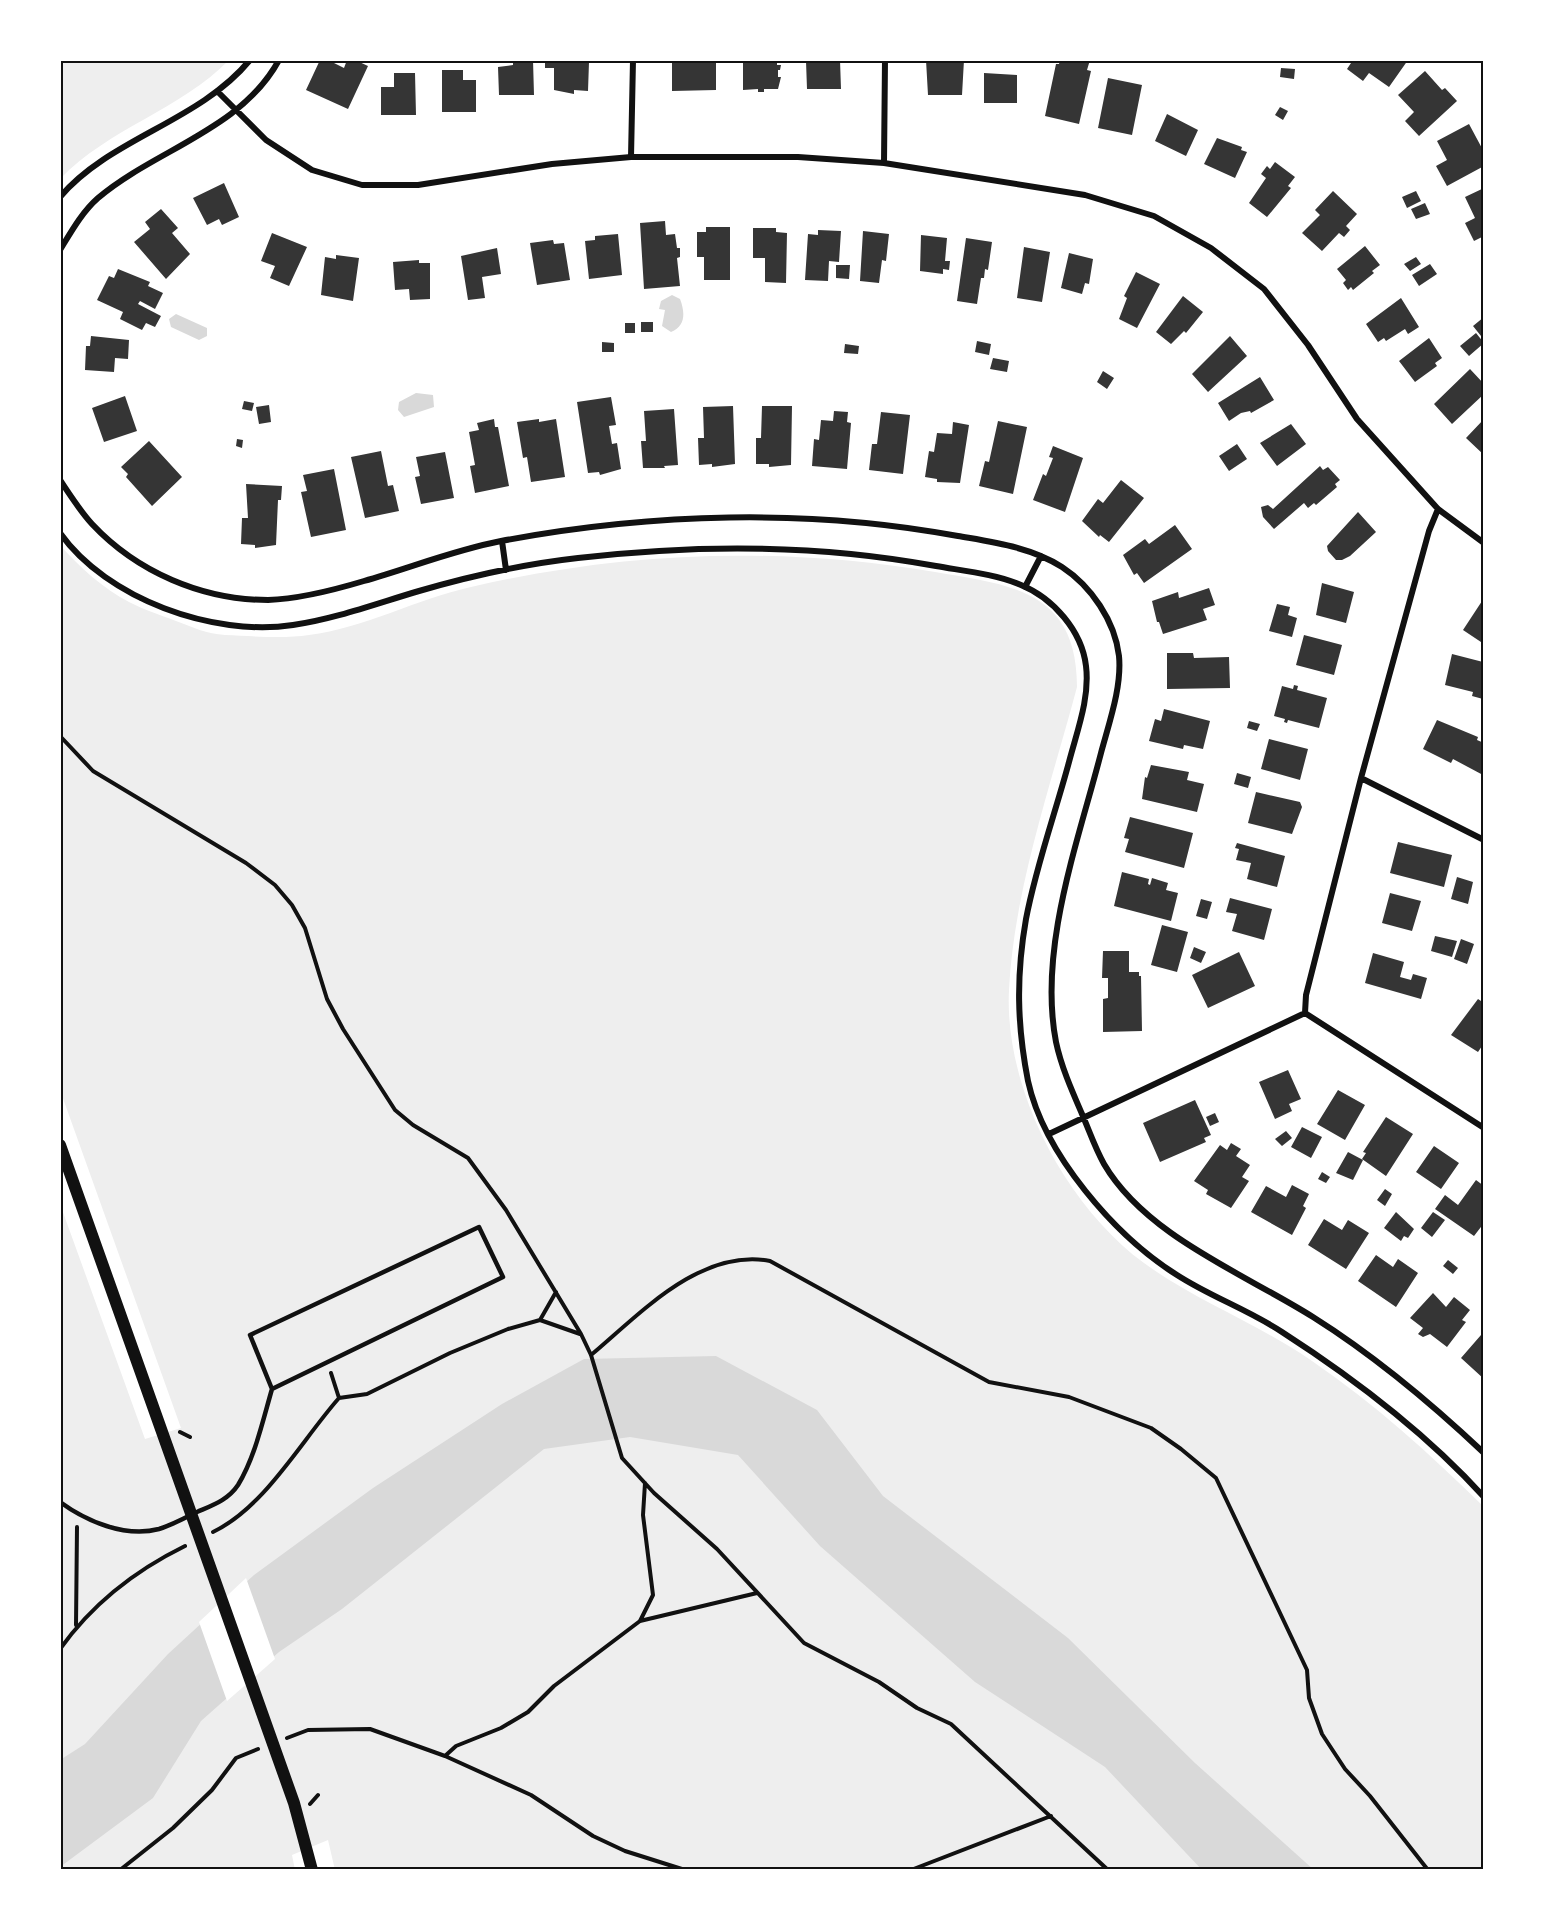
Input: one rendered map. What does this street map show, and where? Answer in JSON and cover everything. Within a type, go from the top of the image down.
[{"type":"main road","points":[[60,1145],[294,1803],[312,1870]]},
{"type":"street","points":[[60,197],[70,184],[98,163],[158,129],[217,91],[249,60]]},
{"type":"street","points":[[60,250],[74,227],[96,200],[124,178],[184,145],[235,111],[270,77],[279,60]]},
{"type":"street","points":[[631,157],[633,60]]},
{"type":"street","points":[[884,163],[885,60]]},
{"type":"street","points":[[217,91],[266,140],[312,170],[362,185],[418,185],[552,164],[631,157],[798,157],[884,163],[1085,195],[1154,216],[1211,248],[1264,289],[1308,345],[1357,419],[1438,508],[1484,543]]},
{"type":"street","points":[[60,480],[90,522],[117,548],[153,573],[185,585],[231,597],[270,600],[309,594],[364,581],[445,554],[501,541],[693,519],[859,522],[941,533],[1007,545],[1041,556],[1065,569],[1102,608],[1119,658],[1114,702],[1070,875],[1053,961],[1050,999],[1057,1046],[1104,1165],[1138,1205],[1182,1240],[1311,1315],[1360,1348],[1414,1390],[1484,1453]]},
{"type":"street","points":[[1305,1013],[1306,995],[1361,778],[1429,531],[1438,508]]},
{"type":"street","points":[[60,533],[69,545],[98,572],[134,596],[208,621],[247,626],[290,626],[506,570],[575,558],[664,550],[749,548],[830,550],[912,561],[977,573],[1037,592],[1077,634],[1085,659],[1087,683],[1079,724],[1028,912],[1018,972],[1020,1042],[1033,1102],[1049,1134],[1099,1210],[1140,1250],[1180,1277],[1270,1324],[1340,1370],[1391,1410],[1484,1497]]},
{"type":"street","points":[[501,541],[506,570]]},
{"type":"street","points":[[1025,587],[1041,556]]},
{"type":"street","points":[[1361,778],[1484,840]]},
{"type":"street","points":[[1049,1134],[1305,1013]]},
{"type":"street","points":[[1305,1013],[1484,1128]]},
{"type":"lane","points":[[60,1502],[78,1515],[106,1526],[135,1530],[158,1529],[222,1502],[238,1484],[262,1425],[272,1389],[250,1335],[479,1227],[503,1277],[272,1389]]},
{"type":"path","points":[[60,736],[93,771],[246,863],[275,885],[292,905],[305,928],[327,999],[343,1029],[390,1103],[413,1125],[468,1158],[506,1210],[581,1334],[591,1355],[622,1458],[645,1483],[717,1549],[804,1643],[879,1682],[917,1708],[951,1724],[1108,1870]]},
{"type":"path","points":[[591,1355],[670,1289],[721,1263],[751,1257],[779,1266],[989,1382],[1069,1397],[1150,1428],[1181,1449],[1216,1478],[1307,1670],[1309,1698],[1322,1734],[1345,1769],[1370,1796],[1428,1870]]},
{"type":"path","points":[[540,1320],[556,1292]]},
{"type":"path","points":[[204,1537],[232,1523],[240,1515],[273,1480],[339,1398],[367,1394],[460,1349],[508,1329],[540,1320],[581,1334]]},
{"type":"path","points":[[327,1363],[339,1398]]},
{"type":"path","points":[[639,1621],[652,1595],[643,1515],[645,1483]]},
{"type":"path","points":[[76,1626],[78,1515]]},
{"type":"path","points":[[60,1649],[86,1614],[136,1572],[195,1541]]},
{"type":"path","points":[[685,1870],[625,1851],[593,1836],[531,1795],[445,1756],[456,1746],[501,1728],[528,1712],[554,1686],[639,1621],[757,1593]]},
{"type":"path","points":[[911,1870],[1051,1816]]},
{"type":"shaded area","points":[[60,60],[229,60],[189,93],[100,146],[60,179]]},
{"type":"shaded area","points":[[672,295],[680,299],[683,318],[679,326],[671,332],[662,326],[665,310],[659,309],[661,301]]},
{"type":"shaded area","points":[[176,314],[207,328],[207,336],[199,340],[171,327],[169,319]]},
{"type":"shaded area","points":[[416,393],[433,395],[434,407],[404,417],[398,410],[399,402]]},
{"type":"shaded area","points":[[60,545],[92,577],[129,602],[200,630],[225,635],[278,637],[309,635],[370,620],[451,592],[529,575],[587,566],[702,556],[818,558],[935,572],[1014,589],[1035,598],[1052,612],[1066,630],[1074,655],[1077,687],[1035,837],[1012,952],[1009,990],[1010,1027],[1017,1066],[1029,1104],[1045,1142],[1065,1177],[1089,1210],[1115,1239],[1164,1277],[1271,1335],[1335,1377],[1401,1430],[1484,1507],[1484,1870],[335,1870],[328,1840],[292,1855],[295,1870],[60,1870],[60,1204],[145,1439],[181,1428],[60,1090]]},
{"type":"shaded area","points":[[716,1356],[817,1410],[883,1496],[1068,1638],[1195,1763],[1314,1870],[1202,1870],[1105,1767],[975,1682],[820,1546],[738,1455],[630,1437],[544,1449],[342,1609],[279,1652],[201,1721],[153,1798],[60,1867],[60,1760],[85,1744],[168,1654],[254,1575],[373,1488],[502,1404],[584,1359]]},
{"type":"pier","points":[[246,1578],[275,1659],[227,1701],[199,1622]]},
{"type":"building","points":[[320,60],[328,60],[344,68],[347,60],[355,60],[368,66],[348,109],[306,90]]},
{"type":"building","points":[[513,60],[533,60],[534,95],[499,95],[498,67],[513,65]]},
{"type":"building","points":[[545,60],[589,62],[588,91],[574,90],[574,94],[554,90],[554,68],[545,68]]},
{"type":"building","points":[[672,60],[716,60],[716,90],[672,91]]},
{"type":"building","points":[[777,60],[777,65],[781,65],[778,70],[778,77],[781,77],[778,89],[764,89],[764,92],[758,92],[758,89],[743,90],[743,61]]},
{"type":"building","points":[[840,60],[841,89],[807,89],[806,61]]},
{"type":"building","points":[[926,60],[964,60],[962,95],[928,95]]},
{"type":"building","points":[[1060,60],[1090,60],[1087,70],[1091,71],[1079,124],[1045,116],[1056,64],[1059,64]]},
{"type":"building","points":[[1353,60],[1408,60],[1389,87],[1369,73],[1363,81],[1347,69]]},
{"type":"building","points":[[1281,68],[1295,69],[1294,79],[1280,77]]},
{"type":"building","points":[[442,70],[463,70],[463,80],[476,80],[476,112],[442,112]]},
{"type":"building","points":[[1425,71],[1442,90],[1445,88],[1457,101],[1419,136],[1405,121],[1414,112],[1398,95]]},
{"type":"building","points":[[394,73],[415,73],[416,115],[381,115],[381,87],[394,87]]},
{"type":"building","points":[[984,73],[1017,75],[1017,103],[984,103]]},
{"type":"building","points":[[1108,78],[1142,85],[1132,135],[1098,128]]},
{"type":"building","points":[[1280,107],[1288,111],[1283,120],[1275,115]]},
{"type":"building","points":[[1167,114],[1198,130],[1186,156],[1155,141]]},
{"type":"building","points":[[1469,124],[1484,152],[1484,166],[1447,186],[1436,166],[1447,160],[1437,141]]},
{"type":"building","points":[[1217,138],[1242,147],[1241,150],[1247,152],[1235,178],[1204,164]]},
{"type":"building","points":[[1275,162],[1295,177],[1288,186],[1291,188],[1267,217],[1249,203],[1266,178],[1261,174],[1267,166],[1270,169]]},
{"type":"building","points":[[224,183],[239,217],[222,225],[219,219],[207,225],[193,198]]},
{"type":"building","points":[[1484,188],[1484,236],[1474,241],[1465,223],[1475,218],[1465,197]]},
{"type":"building","points":[[1333,191],[1357,214],[1346,226],[1350,230],[1344,237],[1339,233],[1322,251],[1302,233],[1320,215],[1315,210]]},
{"type":"building","points":[[1416,191],[1421,201],[1407,208],[1402,197]]},
{"type":"building","points":[[1425,203],[1430,214],[1416,219],[1411,209]]},
{"type":"building","points":[[161,209],[178,228],[172,233],[190,254],[166,279],[134,242],[150,229],[145,222]]},
{"type":"building","points":[[665,221],[666,235],[675,234],[677,248],[680,248],[680,257],[677,258],[680,286],[644,289],[640,223]]},
{"type":"building","points":[[706,227],[730,227],[730,280],[704,280],[704,257],[697,257],[697,232],[706,232]]},
{"type":"building","points":[[753,228],[776,228],[776,232],[787,233],[786,283],[765,282],[765,258],[753,258]]},
{"type":"building","points":[[818,230],[841,231],[839,262],[829,261],[828,281],[805,280],[808,234],[818,235]]},
{"type":"building","points":[[863,231],[889,234],[886,261],[882,260],[879,283],[860,281]]},
{"type":"building","points":[[272,233],[307,247],[289,286],[270,278],[275,266],[261,261]]},
{"type":"building","points":[[618,234],[622,275],[589,279],[585,241],[595,240],[595,236]]},
{"type":"building","points":[[921,235],[947,238],[945,261],[950,261],[949,270],[943,269],[943,274],[920,271]]},
{"type":"building","points":[[966,238],[992,242],[988,270],[985,269],[984,278],[981,278],[977,304],[957,301]]},
{"type":"building","points":[[553,240],[554,244],[564,243],[570,280],[537,285],[530,243]]},
{"type":"building","points":[[1365,246],[1380,265],[1353,290],[1351,287],[1348,290],[1343,283],[1346,280],[1337,269]]},
{"type":"building","points":[[1024,247],[1050,252],[1042,302],[1017,298]]},
{"type":"building","points":[[497,248],[501,274],[482,277],[485,298],[468,300],[461,256]]},
{"type":"building","points":[[1069,253],[1093,259],[1089,284],[1085,283],[1082,294],[1061,288]]},
{"type":"building","points":[[336,255],[359,258],[353,301],[321,295],[325,257],[336,259]]},
{"type":"building","points":[[1416,257],[1421,264],[1410,271],[1404,264]]},
{"type":"building","points":[[419,260],[419,263],[430,263],[430,299],[410,300],[409,289],[395,290],[393,262]]},
{"type":"building","points":[[1430,264],[1437,274],[1419,286],[1412,275]]},
{"type":"building","points":[[836,265],[850,265],[849,279],[836,278]]},
{"type":"building","points":[[118,269],[150,282],[148,286],[163,293],[155,309],[140,301],[138,304],[161,316],[155,327],[146,323],[142,330],[120,319],[123,312],[97,300],[109,276],[114,278]]},
{"type":"building","points":[[1136,272],[1160,284],[1137,328],[1119,319],[1127,298],[1124,296]]},
{"type":"building","points":[[1183,296],[1203,312],[1186,333],[1184,331],[1171,344],[1156,332]]},
{"type":"building","points":[[1401,298],[1419,327],[1408,334],[1405,329],[1386,341],[1384,338],[1378,342],[1366,324]]},
{"type":"building","points":[[1484,317],[1484,334],[1481,336],[1473,326]]},
{"type":"building","points":[[641,322],[653,322],[653,332],[641,332]]},
{"type":"building","points":[[625,323],[635,323],[635,333],[625,333]]},
{"type":"building","points":[[1476,333],[1484,343],[1469,356],[1460,346]]},
{"type":"building","points":[[91,336],[129,340],[128,359],[115,358],[114,372],[85,370],[86,346],[90,346]]},
{"type":"building","points":[[1230,336],[1247,356],[1208,392],[1192,374]]},
{"type":"building","points":[[1429,338],[1442,358],[1435,363],[1437,366],[1415,382],[1399,361]]},
{"type":"building","points":[[977,341],[991,344],[989,355],[975,352]]},
{"type":"building","points":[[602,342],[614,343],[614,352],[602,352]]},
{"type":"building","points":[[845,344],[859,346],[858,354],[844,353]]},
{"type":"building","points":[[993,358],[1009,361],[1007,372],[990,369]]},
{"type":"building","points":[[1470,369],[1484,384],[1484,394],[1452,424],[1434,404]]},
{"type":"building","points":[[1103,371],[1114,378],[1107,389],[1097,382]]},
{"type":"building","points":[[1260,377],[1274,400],[1251,413],[1250,411],[1241,413],[1229,421],[1218,403]]},
{"type":"building","points":[[125,396],[137,431],[104,442],[92,408]]},
{"type":"building","points":[[611,397],[616,425],[609,426],[612,444],[617,443],[621,469],[600,475],[599,472],[588,473],[577,402]]},
{"type":"building","points":[[244,401],[254,403],[252,411],[242,409]]},
{"type":"building","points":[[269,405],[271,422],[259,424],[256,407]]},
{"type":"building","points":[[733,406],[735,464],[712,467],[712,464],[699,465],[698,438],[704,438],[703,407]]},
{"type":"building","points":[[762,406],[792,406],[791,465],[769,467],[769,464],[756,464],[756,438],[761,438]]},
{"type":"building","points":[[674,409],[678,465],[664,466],[665,468],[643,468],[641,441],[646,441],[644,411]]},
{"type":"building","points":[[834,411],[848,412],[847,422],[851,423],[847,469],[812,466],[814,439],[819,440],[821,420],[833,421]]},
{"type":"building","points":[[881,412],[910,415],[903,474],[869,470],[872,444],[877,444]]},
{"type":"building","points":[[494,419],[495,427],[498,427],[509,486],[475,493],[470,466],[475,465],[469,432],[479,430],[477,423]]},
{"type":"building","points":[[539,419],[539,422],[556,419],[565,477],[531,482],[527,457],[523,458],[517,422]]},
{"type":"building","points":[[1484,419],[1484,455],[1466,438]]},
{"type":"building","points":[[998,421],[1027,427],[1013,494],[979,486],[985,461],[989,462]]},
{"type":"building","points":[[953,422],[969,425],[960,483],[937,482],[937,479],[925,477],[929,451],[934,452],[937,433],[952,434]]},
{"type":"building","points":[[1291,424],[1306,444],[1277,466],[1260,443]]},
{"type":"building","points":[[237,439],[243,440],[242,448],[236,446]]},
{"type":"building","points":[[149,441],[182,477],[152,506],[126,477],[128,474],[121,467]]},
{"type":"building","points":[[1237,444],[1247,459],[1229,471],[1219,456]]},
{"type":"building","points":[[1053,446],[1083,458],[1065,512],[1033,500],[1043,474],[1046,476],[1053,458],[1049,457]]},
{"type":"building","points":[[381,451],[388,486],[393,485],[399,511],[365,518],[351,457]]},
{"type":"building","points":[[445,452],[454,498],[421,504],[415,477],[420,476],[416,457]]},
{"type":"building","points":[[1320,466],[1323,470],[1328,467],[1340,480],[1335,484],[1337,487],[1316,505],[1314,503],[1308,508],[1304,503],[1274,529],[1263,517],[1261,507],[1268,505],[1273,509]]},
{"type":"building","points":[[334,469],[346,530],[311,537],[301,492],[307,491],[303,475]]},
{"type":"building","points":[[1121,480],[1144,498],[1109,542],[1100,535],[1099,537],[1082,521],[1098,499],[1103,503]]},
{"type":"building","points":[[246,484],[282,486],[281,500],[278,500],[276,545],[255,548],[255,545],[241,544],[242,518],[248,518]]},
{"type":"building","points":[[1358,512],[1376,532],[1350,556],[1336,560],[1328,551],[1327,546]]},
{"type":"building","points":[[1175,525],[1192,549],[1144,583],[1137,573],[1134,575],[1123,555],[1145,539],[1149,544]]},
{"type":"building","points":[[1322,583],[1354,592],[1346,623],[1316,615]]},
{"type":"building","points":[[1209,588],[1215,605],[1203,609],[1207,620],[1163,634],[1157,622],[1152,601],[1178,592],[1179,598]]},
{"type":"building","points":[[1484,598],[1484,644],[1463,630]]},
{"type":"building","points":[[1277,604],[1290,607],[1288,615],[1297,618],[1292,637],[1269,631]]},
{"type":"building","points":[[1304,635],[1342,645],[1334,675],[1296,665]]},
{"type":"building","points":[[1167,653],[1193,653],[1194,658],[1229,657],[1230,688],[1167,689]]},
{"type":"building","points":[[1452,654],[1483,662],[1483,699],[1472,696],[1473,692],[1445,685]]},
{"type":"building","points":[[1294,685],[1298,686],[1297,690],[1327,698],[1319,728],[1288,720],[1287,723],[1284,722],[1285,719],[1274,716],[1282,686],[1293,689]]},
{"type":"building","points":[[1164,709],[1210,721],[1203,749],[1184,745],[1183,749],[1149,741],[1155,719],[1161,721]]},
{"type":"building","points":[[1437,720],[1478,737],[1477,740],[1484,743],[1483,775],[1453,759],[1451,763],[1423,749]]},
{"type":"building","points":[[1249,721],[1260,724],[1257,731],[1247,728]]},
{"type":"building","points":[[1269,739],[1308,749],[1300,780],[1261,769]]},
{"type":"building","points":[[1151,765],[1189,772],[1187,780],[1204,784],[1197,812],[1142,799],[1145,777],[1147,778]]},
{"type":"building","points":[[1237,773],[1251,777],[1248,788],[1234,784]]},
{"type":"building","points":[[1256,792],[1300,802],[1302,807],[1292,834],[1248,823]]},
{"type":"building","points":[[1130,817],[1193,833],[1184,868],[1125,852],[1129,839],[1124,838]]},
{"type":"building","points":[[1398,842],[1452,855],[1444,887],[1390,873]]},
{"type":"building","points":[[1237,843],[1285,856],[1277,887],[1247,879],[1251,863],[1236,860],[1239,849],[1235,848]]},
{"type":"building","points":[[1122,872],[1149,879],[1148,884],[1150,885],[1152,878],[1168,883],[1166,890],[1178,893],[1171,921],[1114,906]]},
{"type":"building","points":[[1457,877],[1473,882],[1468,904],[1451,899]]},
{"type":"building","points":[[1390,893],[1421,901],[1412,931],[1382,923]]},
{"type":"building","points":[[1230,898],[1272,909],[1264,940],[1232,931],[1237,914],[1226,912]]},
{"type":"building","points":[[1201,899],[1212,902],[1207,919],[1196,916]]},
{"type":"building","points":[[1162,925],[1188,932],[1177,972],[1151,965]]},
{"type":"building","points":[[1435,936],[1457,941],[1452,957],[1431,951]]},
{"type":"building","points":[[1461,939],[1474,944],[1467,964],[1454,959]]},
{"type":"building","points":[[1194,947],[1206,952],[1201,963],[1190,958]]},
{"type":"building","points":[[1103,951],[1129,951],[1129,972],[1139,972],[1141,976],[1142,1031],[1103,1032],[1103,999],[1108,998],[1108,978],[1102,978]]},
{"type":"building","points":[[1239,952],[1255,986],[1208,1008],[1192,975]]},
{"type":"building","points":[[1373,953],[1404,962],[1400,977],[1411,980],[1413,974],[1427,978],[1421,999],[1365,983]]},
{"type":"building","points":[[1478,999],[1484,1003],[1484,1043],[1478,1052],[1451,1035]]},
{"type":"building","points":[[1288,1070],[1301,1099],[1289,1104],[1292,1111],[1275,1119],[1259,1082]]},
{"type":"building","points":[[1338,1090],[1365,1105],[1345,1140],[1317,1124]]},
{"type":"building","points":[[1195,1100],[1211,1135],[1204,1138],[1206,1142],[1160,1162],[1143,1123]]},
{"type":"building","points":[[1215,1113],[1219,1122],[1210,1126],[1206,1117]]},
{"type":"building","points":[[1386,1117],[1413,1134],[1386,1176],[1362,1159],[1366,1153],[1363,1152]]},
{"type":"building","points":[[1302,1127],[1322,1137],[1311,1158],[1291,1147]]},
{"type":"building","points":[[1286,1131],[1292,1138],[1282,1146],[1275,1139]]},
{"type":"building","points":[[1231,1143],[1241,1149],[1236,1156],[1250,1165],[1242,1177],[1249,1181],[1231,1208],[1206,1194],[1208,1190],[1194,1181],[1220,1145],[1227,1150]]},
{"type":"building","points":[[1434,1146],[1459,1163],[1441,1189],[1416,1172]]},
{"type":"building","points":[[1348,1152],[1363,1160],[1353,1180],[1336,1173]]},
{"type":"building","points":[[1322,1172],[1330,1177],[1326,1183],[1318,1179]]},
{"type":"building","points":[[1476,1180],[1484,1186],[1484,1223],[1474,1236],[1435,1209],[1445,1195],[1458,1205]]},
{"type":"building","points":[[1292,1185],[1309,1194],[1303,1206],[1306,1208],[1292,1235],[1251,1212],[1266,1186],[1286,1197]]},
{"type":"building","points":[[1385,1189],[1392,1194],[1385,1206],[1377,1200]]},
{"type":"building","points":[[1396,1212],[1414,1229],[1408,1238],[1404,1236],[1401,1241],[1384,1228]]},
{"type":"building","points":[[1433,1212],[1445,1220],[1432,1237],[1421,1228]]},
{"type":"building","points":[[1324,1219],[1342,1230],[1348,1220],[1369,1233],[1346,1269],[1308,1245]]},
{"type":"building","points":[[1376,1255],[1393,1267],[1398,1259],[1418,1273],[1396,1307],[1358,1281]]},
{"type":"building","points":[[1448,1260],[1458,1268],[1453,1274],[1443,1266]]},
{"type":"building","points":[[1433,1293],[1446,1307],[1454,1297],[1470,1310],[1462,1320],[1466,1322],[1447,1347],[1430,1334],[1423,1337],[1418,1334],[1423,1328],[1410,1318]]},
{"type":"building","points":[[1481,1335],[1484,1338],[1484,1379],[1461,1358]]}]
